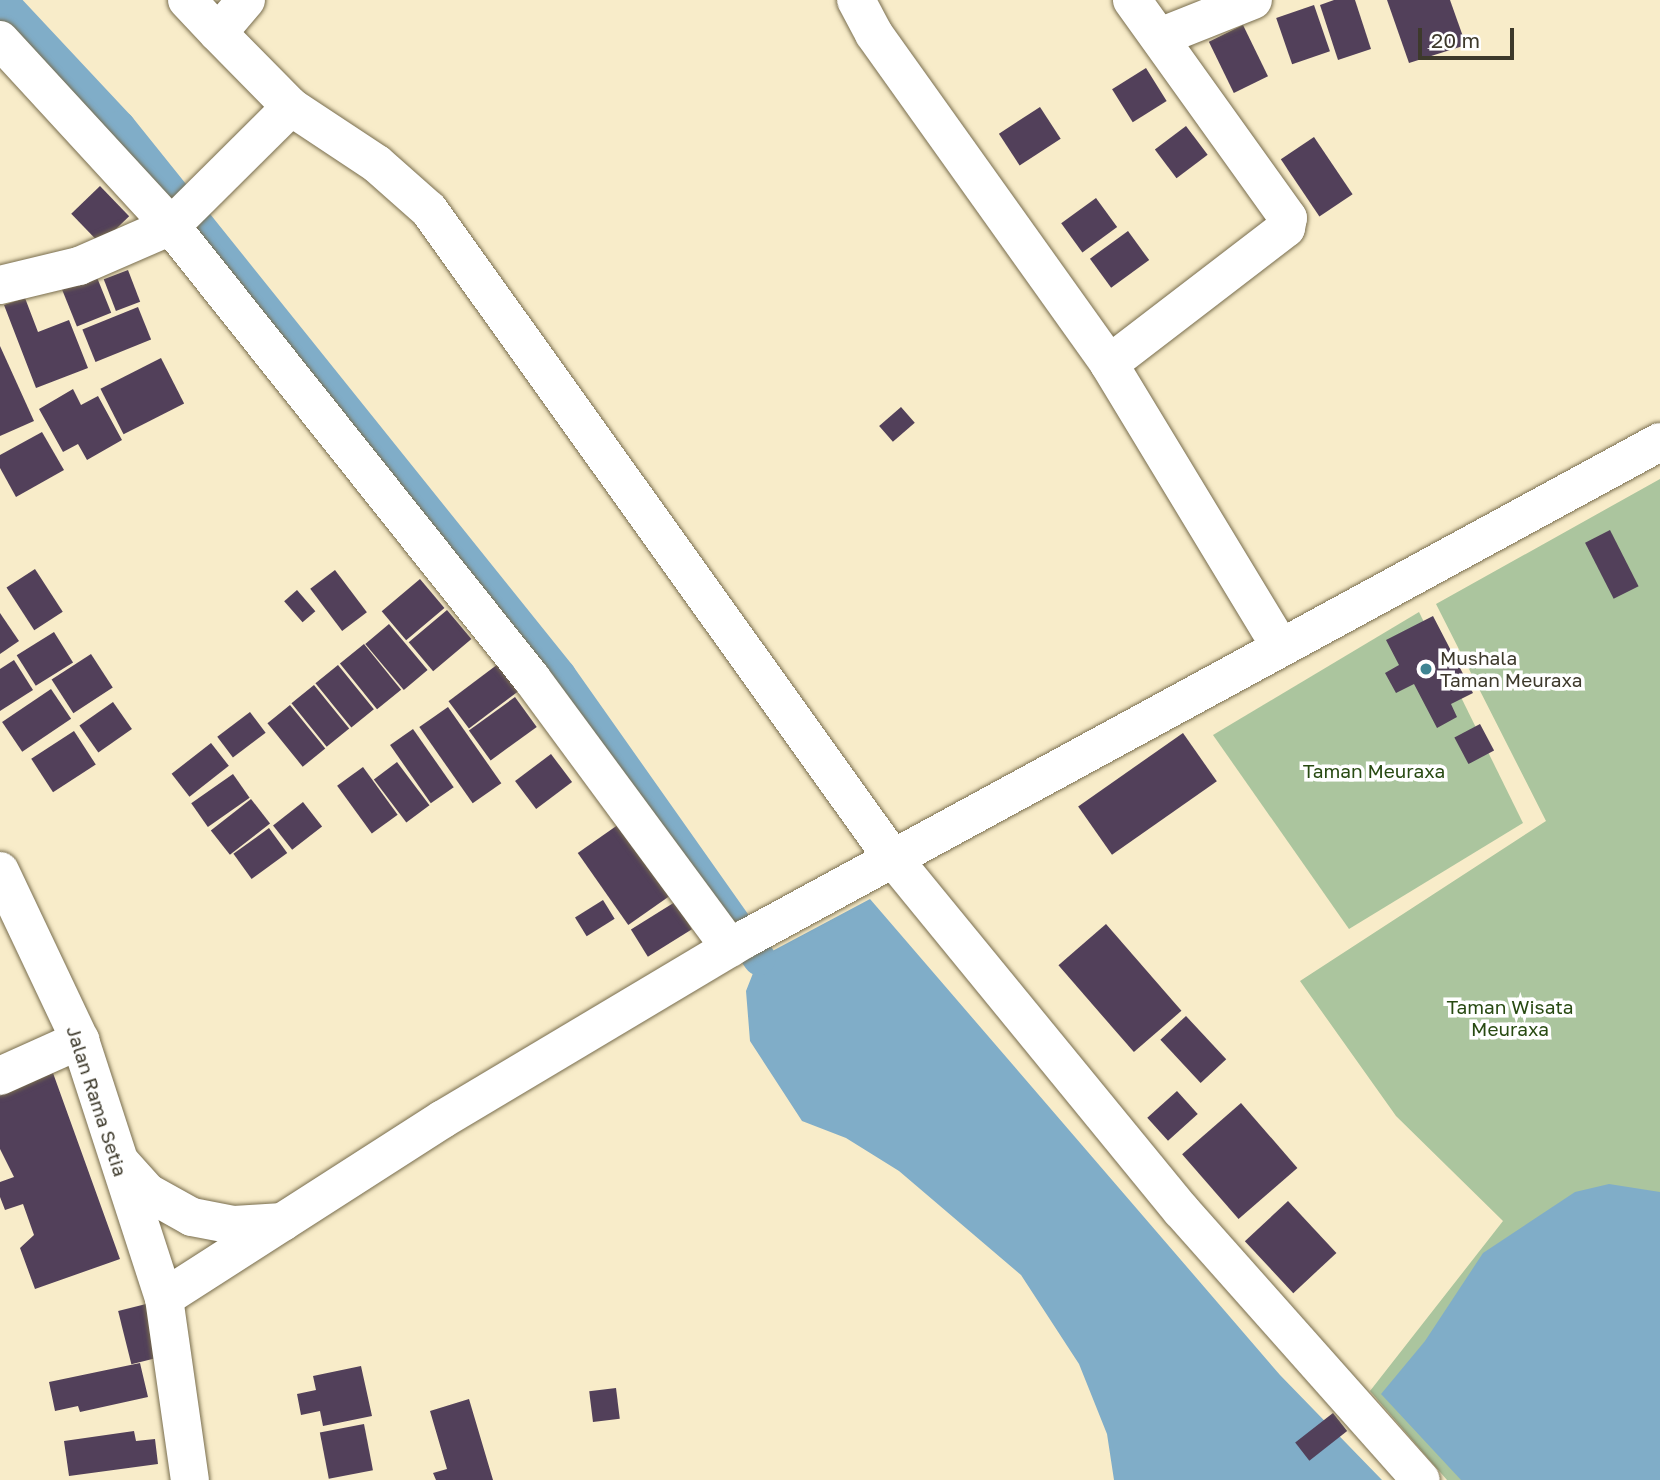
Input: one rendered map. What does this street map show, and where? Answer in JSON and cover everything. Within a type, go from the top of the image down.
[{"type":"street","points":[[187,0],[291,107],[377,164],[429,210],[884,860],[1181,1210],[1421,1480]]},
{"type":"street","points":[[218,33],[246,0]]},
{"type":"street","points":[[856,0],[874,34],[1109,364],[1280,646]]},
{"type":"street","points":[[1109,364],[1286,228],[1288,218],[1132,0]]},
{"type":"street","points":[[1160,37],[1253,0]]},
{"type":"street","points":[[0,40],[175,223],[737,943]]},
{"type":"street","points":[[0,285],[79,266],[175,223],[236,165],[291,107]]},
{"type":"street","points":[[164,1298],[737,943],[884,860],[1660,442]]},
{"type":"street","name":"Jalan Rama Setia","points":[[0,871],[80,1040],[164,1298],[190,1480]]},
{"type":"street","points":[[0,1076],[80,1040]]},
{"type":"street","points":[[116,1157],[146,1192],[192,1217],[234,1225],[285,1221]]},
{"type":"green space","name":"Taman Wisata Meuraxa","points":[[1660,479],[1660,1480],[1447,1480],[1370,1391],[1503,1221],[1396,1116],[1300,981],[1546,821],[1436,604]]},
{"type":"green space","name":"Taman Meuraxa","points":[[1419,612],[1523,823],[1349,929],[1213,735]]},
{"type":"water","points":[[870,899],[1280,1375],[1382,1480],[1114,1480],[1107,1434],[1079,1364],[1021,1275],[899,1171],[846,1138],[802,1121],[750,1041],[746,991],[759,958]]},
{"type":"water","points":[[1609,1184],[1660,1192],[1660,1480],[1461,1480],[1381,1394],[1425,1341],[1483,1253],[1575,1192]]},
{"type":"building","points":[[1334,0],[1355,0],[1371,49],[1338,60],[1320,5]]},
{"type":"building","points":[[1387,0],[1450,0],[1466,45],[1409,63]]},
{"type":"building","points":[[1314,5],[1330,51],[1292,64],[1276,18]]},
{"type":"building","points":[[1243,25],[1268,76],[1234,93],[1209,42]]},
{"type":"building","points":[[1146,68],[1167,101],[1133,122],[1112,89]]},
{"type":"building","points":[[1040,107],[1061,139],[1020,166],[999,134]]},
{"type":"building","points":[[1186,126],[1208,155],[1177,178],[1155,149]]},
{"type":"building","points":[[1314,137],[1353,194],[1319,217],[1281,159]]},
{"type":"building","points":[[100,186],[129,216],[100,244],[71,214]]},
{"type":"building","points":[[1096,198],[1117,227],[1082,252],[1061,223]]},
{"type":"building","points":[[1128,231],[1149,260],[1111,288],[1090,259]]},
{"type":"building","points":[[94,270],[111,313],[77,327],[60,284]]},
{"type":"building","points":[[128,270],[140,302],[116,311],[104,279]]},
{"type":"building","points":[[25,298],[38,332],[69,320],[88,368],[36,388],[4,305]]},
{"type":"building","points":[[138,307],[151,339],[95,362],[82,329]]},
{"type":"building","points":[[0,346],[34,421],[0,436]]},
{"type":"building","points":[[161,358],[184,403],[124,434],[100,389]]},
{"type":"building","points":[[73,389],[81,405],[98,396],[122,440],[87,460],[78,444],[63,452],[39,409]]},
{"type":"building","points":[[901,407],[915,423],[893,442],[879,426]]},
{"type":"building","points":[[42,432],[64,470],[16,497],[0,468],[0,455]]},
{"type":"building","points":[[1610,530],[1639,586],[1614,599],[1585,543]]},
{"type":"building","points":[[35,569],[63,612],[34,630],[6,588]]},
{"type":"building","points":[[335,570],[367,612],[342,631],[310,589]]},
{"type":"building","points":[[420,579],[444,608],[406,640],[382,611]]},
{"type":"building","points":[[297,590],[315,611],[303,622],[284,601]]},
{"type":"building","points":[[447,610],[471,639],[433,671],[409,642]]},
{"type":"building","points":[[0,613],[19,641],[0,654]]},
{"type":"building","name":"Mushala Taman Meuraxa","points":[[1433,616],[1473,693],[1451,704],[1457,717],[1437,728],[1414,684],[1396,693],[1385,673],[1399,665],[1386,640]]},
{"type":"building","points":[[389,624],[428,670],[404,690],[365,644]]},
{"type":"building","points":[[54,632],[73,663],[36,686],[17,655]]},
{"type":"building","points":[[364,644],[401,690],[377,709],[340,664]]},
{"type":"building","points":[[91,654],[113,688],[73,713],[52,680]]},
{"type":"building","points":[[506,658],[526,685],[469,728],[448,701]]},
{"type":"building","points":[[14,660],[33,690],[0,711],[0,669]]},
{"type":"building","points":[[338,665],[374,709],[351,728],[315,683]]},
{"type":"building","points":[[314,685],[349,729],[327,747],[291,703]]},
{"type":"building","points":[[51,689],[71,719],[22,752],[2,722]]},
{"type":"building","points":[[515,697],[537,727],[491,760],[469,731]]},
{"type":"building","points":[[113,702],[132,729],[98,753],[79,726]]},
{"type":"building","points":[[290,705],[325,749],[303,767],[267,723]]},
{"type":"building","points":[[448,707],[501,783],[473,803],[419,727]]},
{"type":"building","points":[[250,712],[266,733],[233,757],[217,737]]},
{"type":"building","points":[[1480,724],[1494,750],[1468,764],[1454,738]]},
{"type":"building","points":[[413,729],[454,787],[431,803],[390,745]]},
{"type":"building","points":[[74,731],[96,765],[53,792],[31,759]]},
{"type":"building","points":[[1183,733],[1217,781],[1112,855],[1078,806]]},
{"type":"building","points":[[211,743],[229,766],[189,797],[172,774]]},
{"type":"building","points":[[551,754],[572,782],[536,809],[515,781]]},
{"type":"building","points":[[397,762],[429,805],[406,823],[374,779]]},
{"type":"building","points":[[363,767],[398,815],[372,834],[337,786]]},
{"type":"building","points":[[233,774],[250,798],[208,827],[191,803]]},
{"type":"building","points":[[251,799],[270,823],[230,855],[211,830]]},
{"type":"building","points":[[303,802],[322,826],[292,850],[273,825]]},
{"type":"building","points":[[622,822],[672,894],[628,925],[578,853]]},
{"type":"building","points":[[269,828],[287,853],[252,879],[233,854]]},
{"type":"building","points":[[603,900],[615,919],[587,936],[575,917]]},
{"type":"building","points":[[675,902],[692,929],[648,957],[631,930]]},
{"type":"building","points":[[1106,924],[1181,1011],[1134,1052],[1058,965]]},
{"type":"building","points":[[1186,1016],[1226,1059],[1201,1083],[1160,1040]]},
{"type":"building","points":[[53,1073],[120,1259],[35,1289],[20,1248],[34,1235],[23,1204],[5,1210],[0,1197],[0,1182],[14,1177],[0,1149],[0,1092]]},
{"type":"building","points":[[1177,1091],[1198,1114],[1168,1141],[1147,1118]]},
{"type":"building","points":[[1241,1103],[1297,1168],[1239,1219],[1182,1154]]},
{"type":"building","points":[[1288,1201],[1336,1253],[1293,1293],[1245,1241]]},
{"type":"building","points":[[154,1302],[167,1355],[131,1364],[118,1311]]},
{"type":"building","points":[[140,1363],[148,1397],[80,1412],[78,1406],[55,1411],[49,1382]]},
{"type":"building","points":[[361,1366],[372,1416],[323,1426],[320,1411],[301,1415],[297,1394],[316,1390],[313,1376]]},
{"type":"building","points":[[616,1388],[620,1419],[593,1422],[589,1391]]},
{"type":"building","points":[[469,1399],[493,1480],[436,1480],[433,1473],[447,1469],[430,1411]]},
{"type":"building","points":[[1333,1413],[1347,1431],[1309,1461],[1295,1443]]},
{"type":"building","points":[[364,1424],[373,1470],[329,1479],[320,1433]]},
{"type":"building","points":[[134,1431],[136,1441],[155,1439],[158,1464],[69,1476],[64,1441]]},
{"type":"waterway","points":[[0,0],[119,127],[559,675],[759,958]]},
{"type":"place","name":"Mushala Taman Meuraxa","points":[[1426,669]]}]
